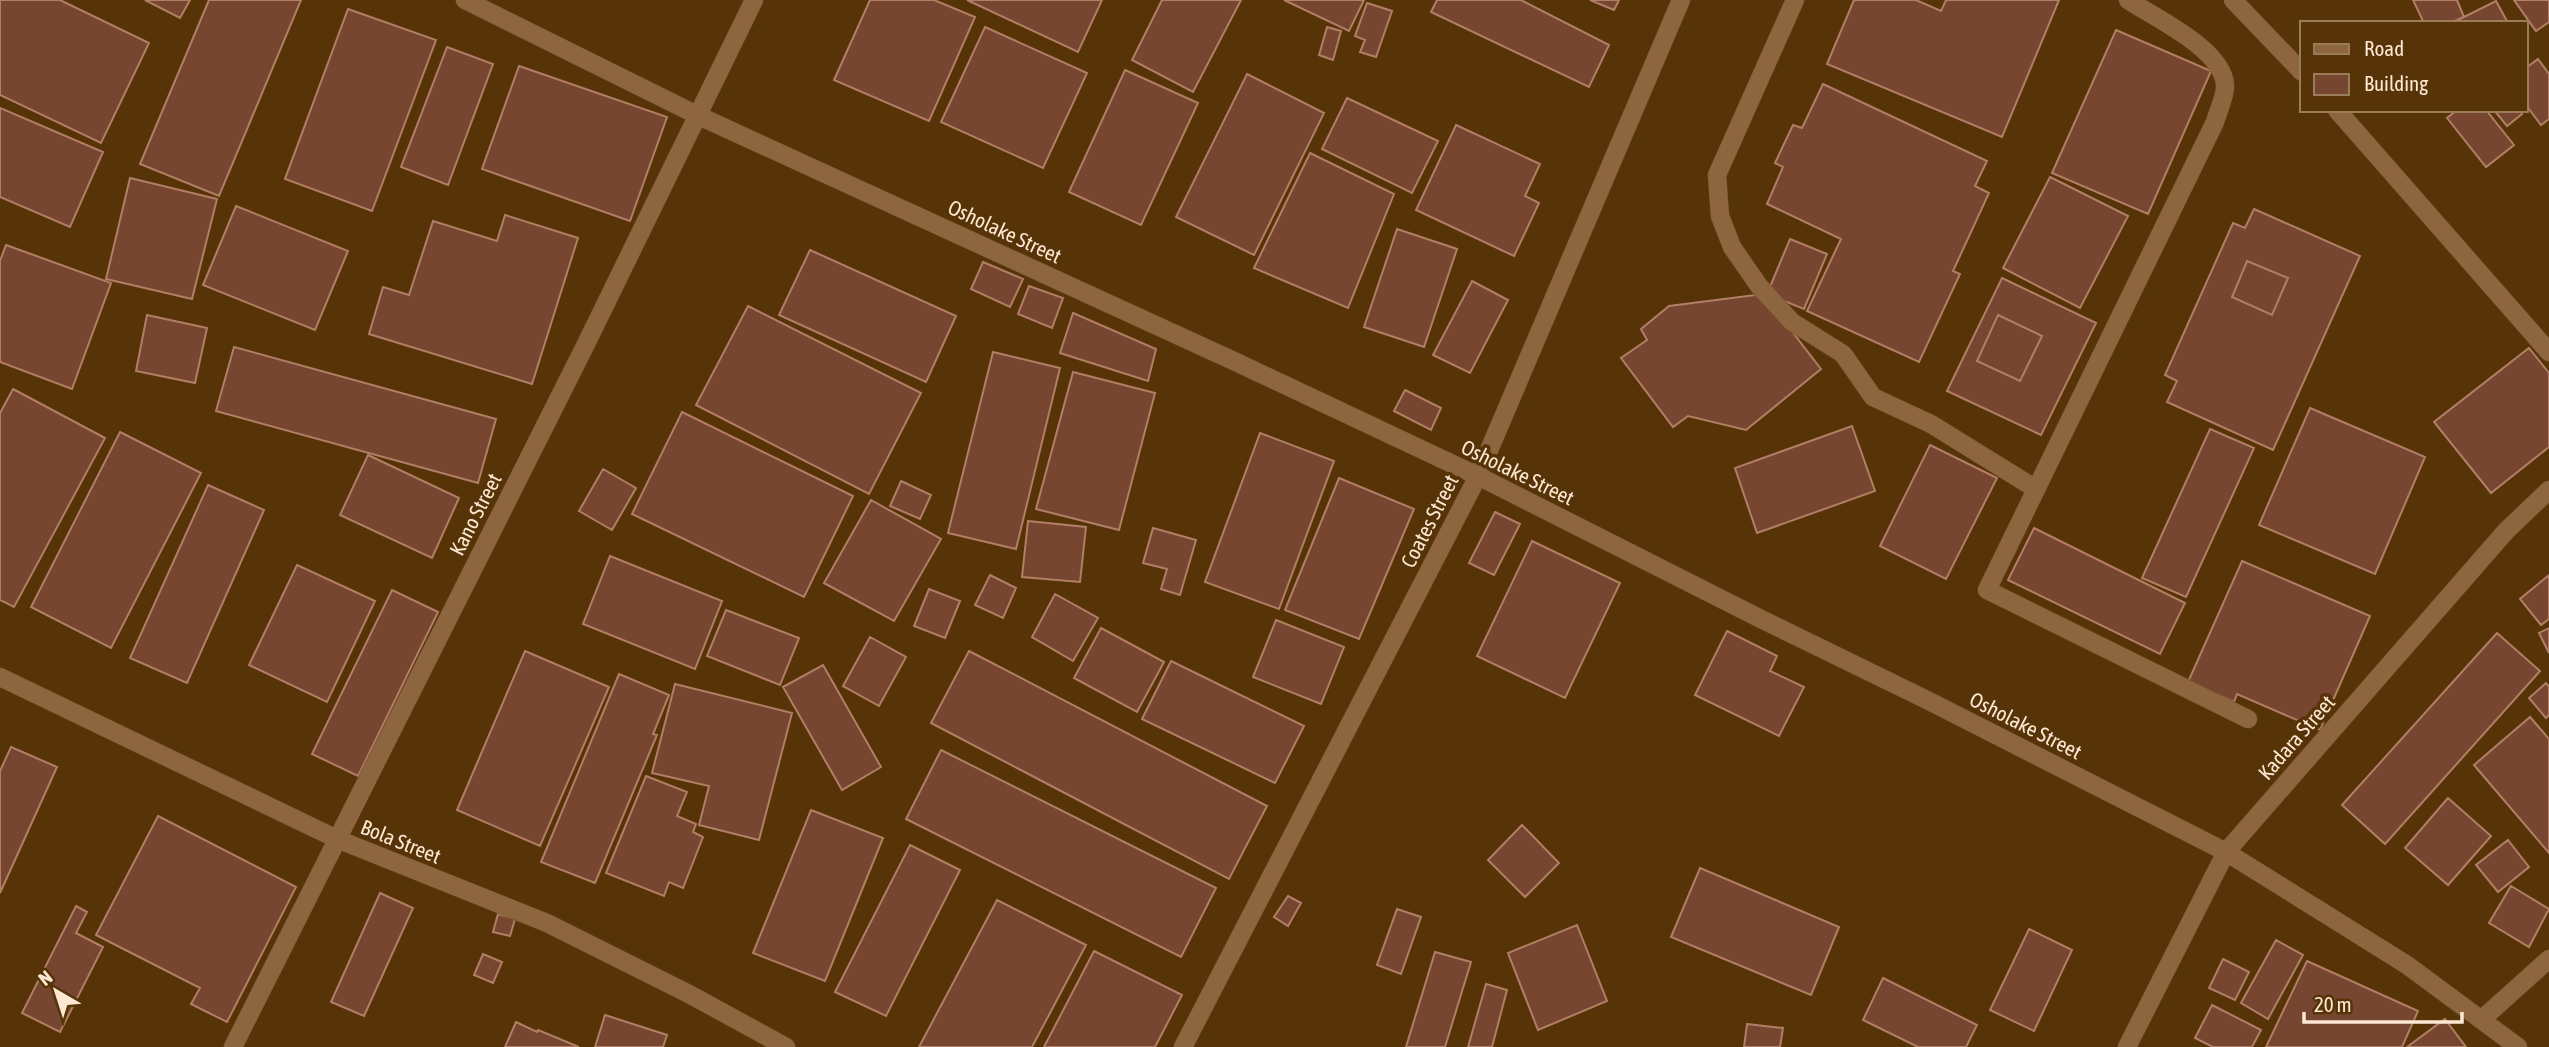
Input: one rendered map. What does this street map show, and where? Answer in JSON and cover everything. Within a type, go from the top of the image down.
[{"type":"street","name":"Osholake Street","points":[[465,0],[699,116],[1478,476],[2226,852],[2407,965],[2518,1047]]},
{"type":"street","name":"Kano Street","points":[[233,1047],[699,116],[754,0]]},
{"type":"street","name":"Coates Street","points":[[1182,1047],[1478,476],[1681,0]]},
{"type":"street","points":[[1795,0],[1717,175],[1720,216],[1732,247],[1759,286],[1792,322],[1843,354],[1873,397],[1931,424],[2036,489]]},
{"type":"street","points":[[2128,0],[2205,48],[2218,62],[2225,85],[2215,122],[1987,590],[2248,719]]},
{"type":"street","points":[[2233,0],[2300,70]]},
{"type":"street","points":[[2339,112],[2549,352]]},
{"type":"street","name":"Kadara Street","points":[[2127,1047],[2226,852],[2506,531],[2549,490]]},
{"type":"street","name":"Bola Street","points":[[0,677],[337,839],[547,923],[689,994],[786,1047]]},
{"type":"street","points":[[2481,1020],[2549,959]]},
{"type":"building","points":[[0,0],[60,0],[149,43],[101,143],[0,95]]},
{"type":"building","points":[[145,0],[190,0],[180,18]]},
{"type":"building","points":[[209,0],[301,0],[219,196],[140,164]]},
{"type":"building","points":[[870,0],[934,0],[975,17],[929,121],[834,80]]},
{"type":"building","points":[[967,0],[1102,0],[1078,52]]},
{"type":"building","points":[[1162,0],[1241,0],[1193,92],[1132,60]]},
{"type":"building","points":[[1284,0],[1364,0],[1349,31]]},
{"type":"building","points":[[1437,0],[1521,0],[1609,45],[1589,87],[1431,12]]},
{"type":"building","points":[[1590,0],[1619,0],[1614,10]]},
{"type":"building","points":[[1854,0],[1916,0],[1941,11],[1946,0],[2059,0],[2002,137],[1827,64]]},
{"type":"building","points":[[2413,0],[2457,0],[2464,17],[2455,21],[2423,21]]},
{"type":"building","points":[[2514,0],[2549,0],[2549,22],[2536,31]]},
{"type":"building","points":[[2496,1],[2507,21],[2456,21]]},
{"type":"building","points":[[1367,3],[1392,11],[1376,57],[1360,52],[1365,40],[1355,36]]},
{"type":"building","points":[[348,9],[436,40],[372,211],[285,179]]},
{"type":"building","points":[[985,27],[1087,73],[1043,168],[941,122]]},
{"type":"building","points":[[1327,27],[1341,31],[1333,60],[1319,55]]},
{"type":"building","points":[[2116,30],[2211,71],[2148,214],[2052,173]]},
{"type":"building","points":[[447,47],[493,64],[448,185],[401,167]]},
{"type":"building","points":[[2538,59],[2549,74],[2549,119],[2541,125],[2528,108],[2528,66]]},
{"type":"building","points":[[519,66],[667,117],[630,221],[482,169]]},
{"type":"building","points":[[1125,70],[1198,103],[1141,225],[1069,192]]},
{"type":"building","points":[[1247,74],[1324,113],[1254,255],[1176,217]]},
{"type":"building","points":[[1823,84],[1987,161],[1975,186],[1989,193],[1953,271],[1960,274],[1919,362],[1807,311],[1841,239],[1767,204],[1783,167],[1775,163],[1793,125],[1802,128]]},
{"type":"building","points":[[1347,98],[1438,141],[1412,193],[1322,149]]},
{"type":"building","points":[[0,108],[103,152],[70,227],[0,197]]},
{"type":"building","points":[[2454,112],[2488,112],[2514,145],[2486,167],[2447,118]]},
{"type":"building","points":[[2496,112],[2520,112],[2522,114],[2507,126]]},
{"type":"building","points":[[1456,125],[1540,164],[1525,196],[1539,203],[1514,256],[1416,210]]},
{"type":"building","points":[[1310,153],[1394,194],[1348,308],[1254,268]]},
{"type":"building","points":[[2050,177],[2128,216],[2080,308],[2003,268]]},
{"type":"building","points":[[130,178],[217,199],[192,299],[106,279]]},
{"type":"building","points":[[236,206],[348,251],[315,330],[203,285]]},
{"type":"building","points":[[2254,209],[2360,256],[2273,450],[2167,402],[2177,381],[2165,375],[2233,223],[2245,228]],"holes":[[[2247,261],[2288,278],[2272,315],[2232,297]]]},
{"type":"building","points":[[505,215],[578,238],[532,384],[369,334],[383,287],[409,295],[433,221],[497,241]]},
{"type":"building","points":[[1397,229],[1457,249],[1424,347],[1364,327]]},
{"type":"building","points":[[1790,239],[1827,254],[1804,309],[1767,294]]},
{"type":"building","points":[[6,245],[111,283],[72,389],[0,362],[0,261]]},
{"type":"building","points":[[810,250],[956,316],[926,382],[779,315]]},
{"type":"building","points":[[2247,261],[2288,278],[2272,315],[2232,297]]},
{"type":"building","points":[[983,262],[1023,279],[1010,307],[971,289]]},
{"type":"building","points":[[2002,278],[2096,323],[2041,435],[1947,391]],"holes":[[[1998,315],[2042,336],[2020,381],[1977,361]]]},
{"type":"building","points":[[1472,281],[1508,300],[1470,373],[1433,355]]},
{"type":"building","points":[[1029,286],[1063,298],[1052,328],[1018,314]]},
{"type":"building","points":[[1763,294],[1821,369],[1746,430],[1688,416],[1673,427],[1621,358],[1647,340],[1641,329],[1669,306]]},
{"type":"building","points":[[748,306],[921,393],[869,494],[696,405]]},
{"type":"building","points":[[1073,313],[1156,349],[1148,381],[1060,353]]},
{"type":"building","points":[[147,315],[207,328],[195,383],[136,371]]},
{"type":"building","points":[[1998,315],[2042,336],[2020,381],[1977,361]]},
{"type":"building","points":[[234,347],[496,419],[478,483],[216,411]]},
{"type":"building","points":[[2529,348],[2549,373],[2549,447],[2491,493],[2434,422]]},
{"type":"building","points":[[993,352],[1060,368],[1016,549],[948,533]]},
{"type":"building","points":[[1073,372],[1155,393],[1119,530],[1036,509]]},
{"type":"building","points":[[13,389],[105,438],[14,607],[0,600],[0,413]]},
{"type":"building","points":[[1405,390],[1441,408],[1431,430],[1394,411]]},
{"type":"building","points":[[2310,408],[2425,457],[2375,574],[2259,525]]},
{"type":"building","points":[[682,412],[853,496],[804,597],[632,514]]},
{"type":"building","points":[[1852,426],[1875,491],[1757,533],[1735,468]]},
{"type":"building","points":[[2210,429],[2254,448],[2186,597],[2142,578]]},
{"type":"building","points":[[120,432],[201,473],[111,648],[31,607]]},
{"type":"building","points":[[1260,433],[1334,461],[1279,609],[1205,582]]},
{"type":"building","points":[[1930,445],[1997,478],[1946,579],[1880,546]]},
{"type":"building","points":[[368,455],[459,498],[432,558],[340,515]]},
{"type":"building","points":[[603,469],[636,488],[612,530],[579,511]]},
{"type":"building","points":[[1339,478],[1414,509],[1359,639],[1285,610]]},
{"type":"building","points":[[901,481],[931,495],[920,519],[890,506]]},
{"type":"building","points":[[208,485],[264,510],[187,683],[130,658]]},
{"type":"building","points":[[871,500],[941,539],[894,621],[824,583]]},
{"type":"building","points":[[1495,512],[1520,524],[1494,575],[1469,563]]},
{"type":"building","points":[[1028,521],[1086,527],[1080,582],[1022,577]]},
{"type":"building","points":[[1153,528],[1196,540],[1180,595],[1161,589],[1167,569],[1143,563]]},
{"type":"building","points":[[2034,528],[2185,603],[2160,654],[2008,580]]},
{"type":"building","points":[[1532,541],[1620,583],[1565,698],[1477,656]]},
{"type":"building","points":[[610,556],[722,601],[695,669],[583,624]]},
{"type":"building","points":[[2242,561],[2370,616],[2320,730],[2237,694],[2234,702],[2188,682]]},
{"type":"building","points":[[297,565],[375,601],[327,702],[249,665]]},
{"type":"building","points":[[990,575],[1016,588],[1003,618],[975,605]]},
{"type":"building","points":[[2549,575],[2549,619],[2541,625],[2520,599]]},
{"type":"building","points":[[929,589],[960,601],[945,638],[914,626]]},
{"type":"building","points":[[392,590],[438,612],[358,776],[312,754]]},
{"type":"building","points":[[1055,594],[1098,618],[1073,661],[1032,637]]},
{"type":"building","points":[[726,610],[799,638],[780,685],[707,656]]},
{"type":"building","points":[[1276,620],[1344,647],[1321,704],[1253,677]]},
{"type":"building","points":[[1101,628],[1164,662],[1137,712],[1074,678]]},
{"type":"building","points":[[2549,628],[2549,653],[2539,633]]},
{"type":"building","points":[[1727,631],[1777,656],[1770,671],[1804,687],[1779,736],[1695,695]]},
{"type":"building","points":[[2497,633],[2540,671],[2385,844],[2342,805]]},
{"type":"building","points":[[870,637],[906,657],[879,706],[843,686]]},
{"type":"building","points":[[525,651],[609,687],[540,846],[457,810]]},
{"type":"building","points":[[969,651],[1267,806],[1229,879],[931,723]]},
{"type":"building","points":[[1171,661],[1304,726],[1275,783],[1142,719]]},
{"type":"building","points":[[823,665],[881,767],[842,790],[783,687]]},
{"type":"building","points":[[619,674],[669,695],[653,734],[657,735],[595,883],[541,862]]},
{"type":"building","points":[[2546,683],[2549,687],[2549,715],[2546,718],[2529,698]]},
{"type":"building","points":[[675,684],[792,713],[759,840],[699,825],[709,786],[652,773]]},
{"type":"building","points":[[2530,717],[2549,739],[2549,853],[2474,765]]},
{"type":"building","points":[[11,747],[57,767],[0,893],[0,771]]},
{"type":"building","points":[[941,750],[1216,888],[1181,957],[906,819]]},
{"type":"building","points":[[646,776],[687,792],[677,816],[696,824],[693,832],[703,837],[683,888],[669,882],[664,896],[606,873]]},
{"type":"building","points":[[2448,798],[2491,836],[2448,885],[2405,848]]},
{"type":"building","points":[[811,810],[883,838],[825,981],[753,953]]},
{"type":"building","points":[[158,816],[296,887],[227,1022],[191,1004],[200,988],[96,935]]},
{"type":"building","points":[[1522,825],[1559,863],[1525,897],[1488,860]]},
{"type":"building","points":[[2508,840],[2529,867],[2498,892],[2476,865]]},
{"type":"building","points":[[910,845],[960,870],[886,1016],[835,992]]},
{"type":"building","points":[[1700,868],[1839,927],[1811,995],[1671,937]]},
{"type":"building","points":[[2511,886],[2549,909],[2529,947],[2489,923]]},
{"type":"building","points":[[380,893],[413,908],[364,1016],[331,1002]]},
{"type":"building","points":[[1288,896],[1301,903],[1288,926],[1274,917]]},
{"type":"building","points":[[997,900],[1086,945],[1032,1047],[919,1047]]},
{"type":"building","points":[[76,906],[87,912],[76,933],[103,947],[60,1032],[22,1013]]},
{"type":"building","points":[[1397,909],[1421,917],[1401,974],[1377,965]]},
{"type":"building","points":[[498,914],[515,919],[510,936],[493,932]]},
{"type":"building","points":[[1577,925],[1607,1001],[1538,1030],[1508,953]]},
{"type":"building","points":[[2029,929],[2072,950],[2034,1031],[1990,1010]]},
{"type":"building","points":[[2276,940],[2303,955],[2268,1019],[2241,1003]]},
{"type":"building","points":[[1094,951],[1182,995],[1155,1047],[1044,1047]]},
{"type":"building","points":[[1435,952],[1471,962],[1445,1047],[1406,1047]]},
{"type":"building","points":[[483,954],[502,962],[493,983],[474,975]]},
{"type":"building","points":[[2223,959],[2249,972],[2235,1000],[2209,988]]},
{"type":"building","points":[[2307,961],[2418,1011],[2402,1047],[2266,1047]]},
{"type":"building","points":[[1883,978],[1977,1025],[1966,1047],[1918,1047],[1863,1020]]},
{"type":"building","points":[[1486,984],[1507,990],[1492,1047],[1468,1047]]},
{"type":"building","points":[[2212,1005],[2261,1030],[2252,1047],[2213,1047],[2195,1038]]},
{"type":"building","points":[[605,1015],[667,1035],[663,1047],[595,1047]]},
{"type":"building","points":[[2445,1019],[2466,1047],[2407,1047]]},
{"type":"building","points":[[516,1022],[537,1032],[538,1030],[579,1047],[505,1047]]},
{"type":"building","points":[[1747,1024],[1783,1028],[1780,1047],[1744,1047]]}]
